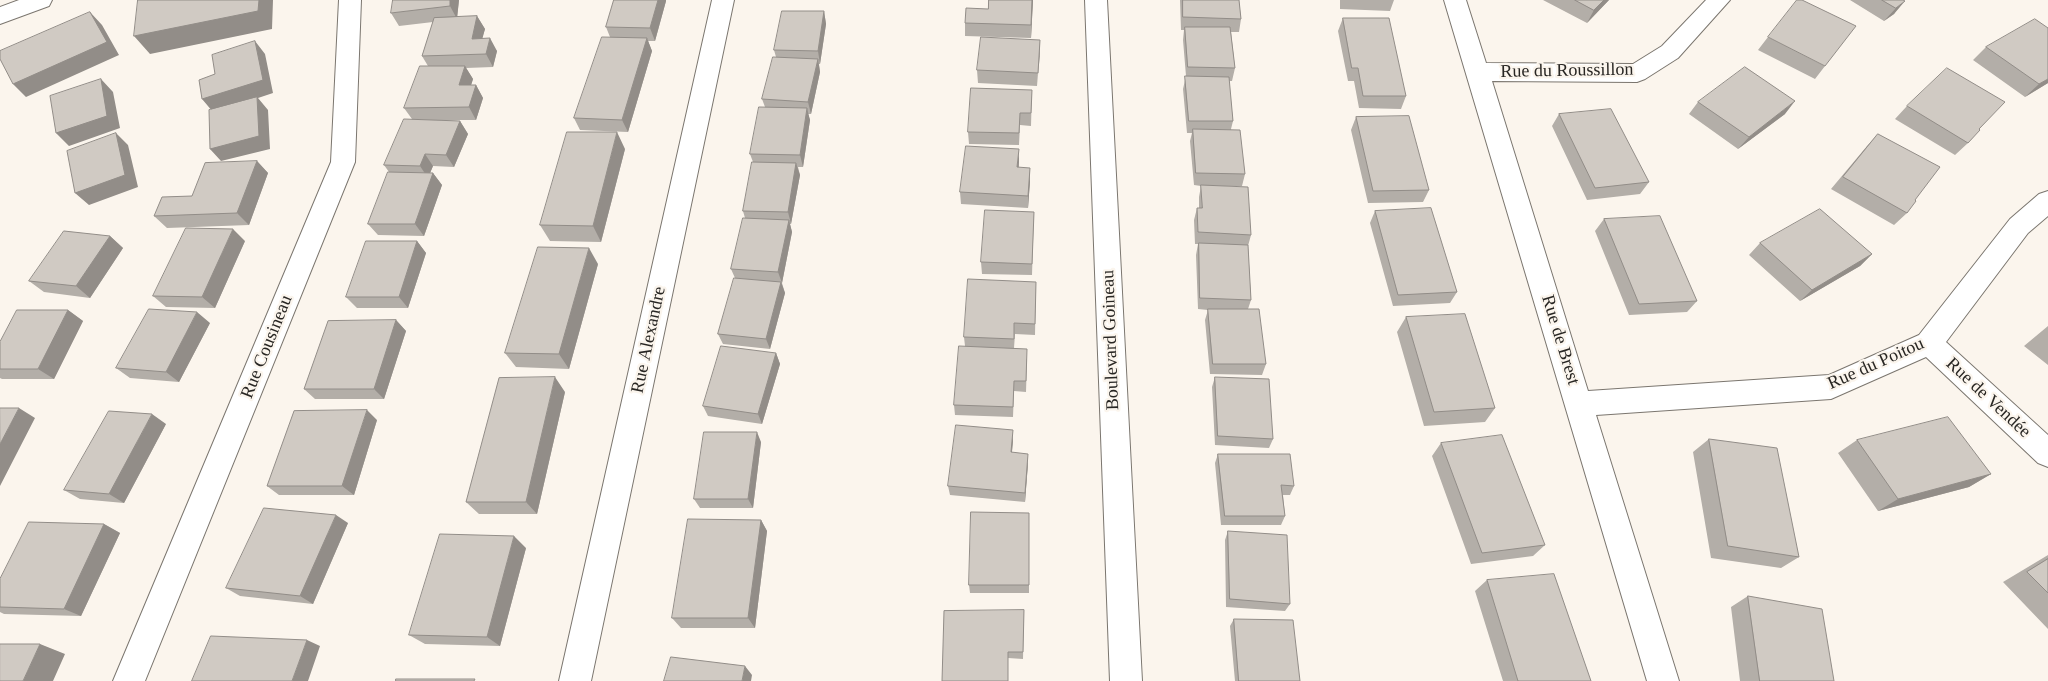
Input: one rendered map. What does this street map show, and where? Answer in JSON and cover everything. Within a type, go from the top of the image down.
[{"type":"street","points":[[0,16],[41,0]]},
{"type":"street","name":"Rue Cousineau","points":[[129,681],[343,162],[350,0]]},
{"type":"street","name":"Rue Alexandre","points":[[575,681],[723,0]]},
{"type":"street","name":"Boulevard Goineau","points":[[1096,0],[1126,681]]},
{"type":"street","name":"Rue de Brest","points":[[1455,0],[1580,404],[1663,681]]},
{"type":"street","name":"Rue du Roussillon","points":[[1477,72],[1637,73],[1670,52],[1719,0]]},
{"type":"street","name":"Rue du Poitou","points":[[1580,404],[1831,387],[1929,343],[2019,226],[2048,201]]},
{"type":"street","name":"Rue de Vendée","points":[[1929,343],[2048,454]]},
{"type":"building","points":[[138,0],[259,0],[258,11],[134,36]]},
{"type":"building","points":[[393,0],[450,0],[450,6],[391,13]]},
{"type":"building","points":[[614,0],[658,0],[650,28],[606,27]]},
{"type":"building","points":[[989,0],[1032,0],[1031,25],[965,23],[966,8],[988,9]]},
{"type":"building","points":[[1183,0],[1239,0],[1241,19],[1183,17]]},
{"type":"building","points":[[1575,0],[1604,0],[1594,10]]},
{"type":"building","points":[[1797,0],[1802,0],[1856,26],[1825,66],[1768,37]]},
{"type":"building","points":[[1882,0],[1903,0],[1905,1],[1896,8]]},
{"type":"building","points":[[782,11],[824,11],[818,51],[774,50]]},
{"type":"building","points":[[90,12],[107,42],[13,84],[0,59],[0,51]]},
{"type":"building","points":[[477,16],[472,39],[490,38],[486,54],[422,56],[434,18]]},
{"type":"building","points":[[1343,18],[1389,18],[1406,96],[1363,96],[1358,68],[1352,68]]},
{"type":"building","points":[[2035,19],[2048,28],[2048,79],[2039,84],[1986,47]]},
{"type":"building","points":[[1185,27],[1230,27],[1235,68],[1188,67]]},
{"type":"building","points":[[602,37],[647,38],[622,120],[574,118]]},
{"type":"building","points":[[981,37],[1040,40],[1038,73],[977,70]]},
{"type":"building","points":[[255,41],[263,80],[202,99],[199,80],[215,74],[212,55]]},
{"type":"building","points":[[773,57],[818,59],[808,102],[762,99]]},
{"type":"building","points":[[420,66],[465,66],[459,85],[476,85],[469,107],[404,108]]},
{"type":"building","points":[[1745,67],[1795,101],[1749,137],[1698,102]]},
{"type":"building","points":[[1947,68],[2005,102],[1968,143],[1907,106]]},
{"type":"building","points":[[1185,76],[1229,77],[1233,121],[1189,121]]},
{"type":"building","points":[[101,79],[107,116],[56,133],[50,96]]},
{"type":"building","points":[[971,88],[1032,90],[1031,113],[1020,113],[1019,133],[968,132]]},
{"type":"building","points":[[257,97],[259,136],[210,149],[209,110]]},
{"type":"building","points":[[759,107],[807,108],[800,155],[750,154]]},
{"type":"building","points":[[1611,109],[1649,182],[1595,188],[1559,114]]},
{"type":"building","points":[[1409,116],[1429,190],[1373,191],[1356,117]]},
{"type":"building","points":[[404,119],[460,121],[446,155],[425,154],[420,166],[384,165]]},
{"type":"building","points":[[1193,129],[1240,130],[1245,174],[1196,173]]},
{"type":"building","points":[[567,132],[617,132],[593,226],[540,225]]},
{"type":"building","points":[[116,133],[125,175],[75,193],[67,151]]},
{"type":"building","points":[[1878,134],[1940,167],[1907,213],[1843,177]]},
{"type":"building","points":[[966,146],[1019,149],[1017,167],[1030,168],[1028,196],[960,192]]},
{"type":"building","points":[[257,161],[237,213],[154,216],[162,197],[192,196],[205,163]]},
{"type":"building","points":[[752,162],[796,163],[788,212],[743,211]]},
{"type":"building","points":[[388,172],[433,173],[415,224],[368,224]]},
{"type":"building","points":[[1201,185],[1248,187],[1251,235],[1198,232],[1197,208],[1202,208]]},
{"type":"building","points":[[1431,208],[1457,292],[1398,295],[1375,211]]},
{"type":"building","points":[[1820,209],[1872,254],[1812,290],[1760,243]]},
{"type":"building","points":[[985,210],[1034,212],[1032,264],[981,262]]},
{"type":"building","points":[[1660,216],[1697,301],[1639,304],[1604,219]]},
{"type":"building","points":[[743,218],[789,220],[778,272],[731,269]]},
{"type":"building","points":[[186,228],[233,229],[202,297],[153,296]]},
{"type":"building","points":[[64,231],[110,236],[76,286],[29,281]]},
{"type":"building","points":[[366,241],[417,241],[399,297],[346,297]]},
{"type":"building","points":[[1199,243],[1248,245],[1251,300],[1200,298]]},
{"type":"building","points":[[538,247],[589,248],[559,354],[505,353]]},
{"type":"building","points":[[734,278],[781,282],[766,339],[718,334]]},
{"type":"building","points":[[968,279],[1036,282],[1035,324],[1014,323],[1014,339],[964,337]]},
{"type":"building","points":[[149,309],[197,312],[166,372],[116,368]]},
{"type":"building","points":[[1208,309],[1259,309],[1266,364],[1213,364]]},
{"type":"building","points":[[17,310],[68,310],[38,369],[0,369],[0,342]]},
{"type":"building","points":[[1465,314],[1495,408],[1434,412],[1406,317]]},
{"type":"building","points":[[396,320],[374,389],[304,389],[328,321]]},
{"type":"building","points":[[721,346],[776,353],[758,414],[703,406]]},
{"type":"building","points":[[959,346],[1027,349],[1026,381],[1014,381],[1013,407],[954,405]]},
{"type":"building","points":[[555,377],[526,502],[466,502],[499,378]]},
{"type":"building","points":[[1215,377],[1269,379],[1273,439],[1218,436]]},
{"type":"building","points":[[0,408],[19,408],[0,444]]},
{"type":"building","points":[[367,410],[342,486],[267,486],[294,411]]},
{"type":"building","points":[[109,411],[152,414],[109,494],[64,490]]},
{"type":"building","points":[[1948,417],[1991,474],[1898,499],[1857,440]]},
{"type":"building","points":[[956,425],[1013,430],[1011,452],[1028,454],[1025,493],[948,486]]},
{"type":"building","points":[[704,432],[757,432],[748,499],[694,499]]},
{"type":"building","points":[[1502,435],[1545,545],[1482,553],[1441,443]]},
{"type":"building","points":[[1709,439],[1777,448],[1799,557],[1728,546]]},
{"type":"building","points":[[1218,454],[1290,454],[1294,486],[1281,485],[1285,516],[1225,516]]},
{"type":"building","points":[[264,508],[336,515],[300,596],[226,588]]},
{"type":"building","points":[[971,512],[1029,513],[1029,585],[969,585]]},
{"type":"building","points":[[688,519],[761,520],[748,618],[672,618]]},
{"type":"building","points":[[29,522],[104,524],[64,609],[0,607],[0,579]]},
{"type":"building","points":[[1228,531],[1287,535],[1290,604],[1230,599]]},
{"type":"building","points":[[440,534],[514,536],[487,637],[409,635]]},
{"type":"building","points":[[2048,559],[2048,593],[2027,572]]},
{"type":"building","points":[[1554,574],[1591,681],[1518,681],[1487,580]]},
{"type":"building","points":[[1748,596],[1822,609],[1834,681],[1760,681]]},
{"type":"building","points":[[1024,610],[1023,652],[1008,652],[1008,681],[942,681],[944,611]]},
{"type":"building","points":[[1234,619],[1293,620],[1300,681],[1239,681]]},
{"type":"building","points":[[211,636],[307,640],[292,681],[192,681]]},
{"type":"building","points":[[0,644],[40,644],[23,681],[0,681]]},
{"type":"building","points":[[671,657],[745,666],[742,681],[664,681]]},
{"type":"building","points":[[396,679],[475,679],[474,681],[396,681]]}]
